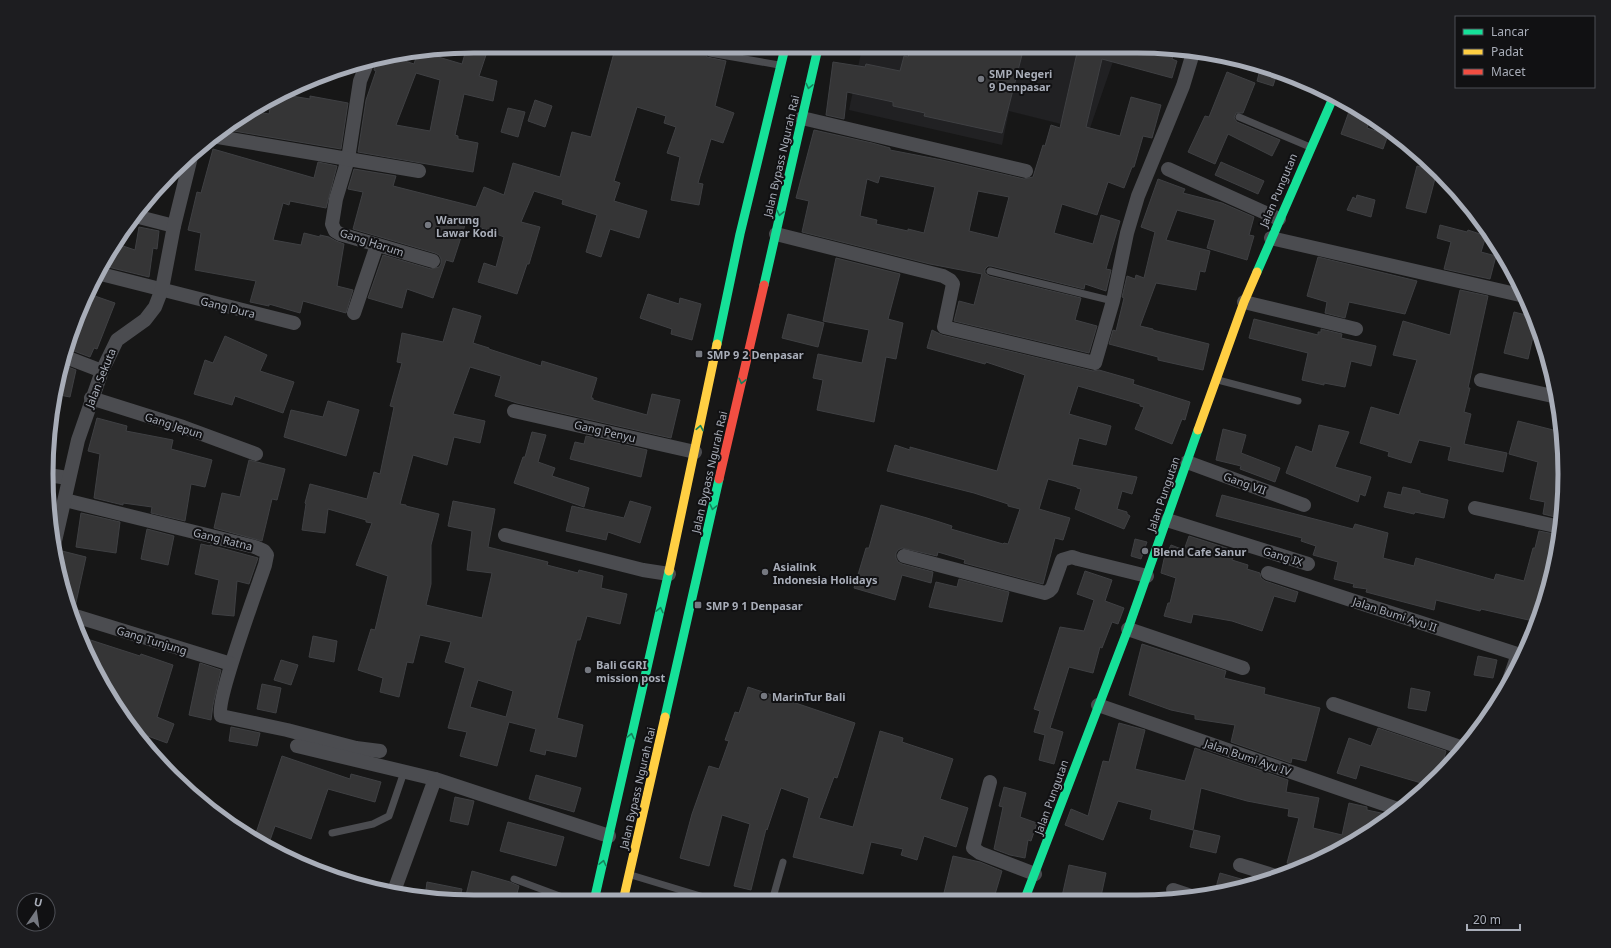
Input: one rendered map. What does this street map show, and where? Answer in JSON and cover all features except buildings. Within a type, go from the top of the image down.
[{"type":"main road","name":"Jalan Bypass Ngurah Rai","points":[[595,895],[696,452],[740,234],[784,53]]},
{"type":"main road","name":"Jalan Bypass Ngurah Rai","points":[[624,895],[817,53]]},
{"type":"main road","name":"Jalan Pungutan","points":[[1026,895],[1128,628],[1244,302],[1332,101]]},
{"type":"street","points":[[776,234],[943,276],[950,280],[953,284],[944,327],[1095,363],[1113,301],[1127,233],[1138,196],[1183,86],[1192,57]]},
{"type":"street","points":[[348,159],[360,81],[366,67]]},
{"type":"street","points":[[802,118],[1026,171]]},
{"type":"street","points":[[221,138],[419,171]]},
{"type":"street","name":"Gang Harum","points":[[348,159],[336,199],[332,224],[335,231],[340,234],[433,261]]},
{"type":"street","name":"Jalan Sekuta","points":[[57,532],[65,500],[68,478],[78,440],[91,398],[109,354],[117,340],[145,320],[155,307],[162,289],[184,169]]},
{"type":"street","points":[[1168,170],[1279,219]]},
{"type":"street","points":[[140,217],[174,226]]},
{"type":"street","points":[[1271,238],[1518,295]]},
{"type":"street","points":[[354,313],[377,245]]},
{"type":"street","name":"Gang Dura","points":[[103,274],[294,323]]},
{"type":"street","points":[[1244,302],[1356,329]]},
{"type":"street","points":[[69,358],[102,371]]},
{"type":"street","points":[[1481,380],[1551,396]]},
{"type":"street","name":"Gang Jepun","points":[[91,398],[183,427],[256,454]]},
{"type":"street","name":"Gang Penyu","points":[[514,411],[696,452]]},
{"type":"street","name":"Gang VII","points":[[1187,462],[1304,505]]},
{"type":"street","points":[[53,476],[68,478]]},
{"type":"street","name":"Gang Ratna","points":[[65,500],[255,547],[264,551],[267,555],[265,565],[231,664]]},
{"type":"street","points":[[1475,508],[1554,526]]},
{"type":"street","name":"Gang IX","points":[[1167,520],[1308,564]]},
{"type":"street","points":[[505,536],[643,570],[669,574]]},
{"type":"street","points":[[904,556],[1045,593],[1052,588],[1062,560],[1072,557],[1147,576]]},
{"type":"street","name":"Jalan Bumi Ayu II","points":[[1268,572],[1518,654]]},
{"type":"street","name":"Gang Tunjung","points":[[78,617],[231,664]]},
{"type":"street","points":[[1128,628],[1243,668]]},
{"type":"street","points":[[231,664],[220,707],[221,716],[287,730],[356,748],[380,751]]},
{"type":"street","points":[[1333,704],[1458,746]]},
{"type":"street","name":"Jalan Bumi Ayu IV","points":[[1098,705],[1394,807]]},
{"type":"street","points":[[297,746],[435,779],[609,836]]},
{"type":"street","points":[[395,887],[435,779]]},
{"type":"street","points":[[990,782],[973,848],[980,853],[1035,874]]},
{"type":"street","points":[[1240,865],[1269,874]]},
{"type":"street","points":[[1173,890],[1180,892]]},
{"type":"lane","points":[[710,53],[781,65]]},
{"type":"lane","points":[[1239,118],[1310,148]]},
{"type":"lane","points":[[990,271],[1113,301]]},
{"type":"lane","points":[[1216,379],[1298,400]]},
{"type":"lane","points":[[332,833],[373,824],[389,816],[404,772]]},
{"type":"lane","points":[[774,895],[783,862]]},
{"type":"lane","points":[[629,875],[697,895]]},
{"type":"lane","points":[[514,879],[557,895]]},
{"type":"shaded area","name":"SMP Negeri 9 Denpasar","points":[[861,53],[1116,53],[1089,131],[1009,111],[1002,145],[849,110]]},
{"type":"traffic: fast","points":[[717,344],[740,234],[784,53]]},
{"type":"traffic: fast","points":[[764,285],[817,53]]},
{"type":"traffic: fast","points":[[1257,272],[1332,101]]},
{"type":"traffic: fast","points":[[1026,895],[1128,629],[1198,430]]},
{"type":"traffic: fast","points":[[665,717],[719,479]]},
{"type":"traffic: fast","points":[[595,895],[669,571]]},
{"type":"traffic: slow","points":[[1198,430],[1244,302],[1257,272]]},
{"type":"traffic: slow","points":[[669,571],[717,344]]},
{"type":"traffic: slow","points":[[624,895],[665,717]]},
{"type":"traffic: jam","points":[[719,479],[764,285]]},
{"type":"place","name":"SMP Negeri 9 Denpasar","points":[[981,79]]},
{"type":"place","name":"Warung Lawar Kodi","points":[[428,225]]},
{"type":"place","name":"SMP 9 2 Denpasar","points":[[699,354]]},
{"type":"place","name":"Blend Cafe Sanur","points":[[1145,551]]},
{"type":"place","name":"Asialink Indonesia Holidays","points":[[765,572]]},
{"type":"place","name":"SMP 9 1 Denpasar","points":[[698,605]]},
{"type":"place","name":"Bali GGRI mission post","points":[[588,670]]},
{"type":"place","name":"MarinTur Bali","points":[[764,696]]}]
